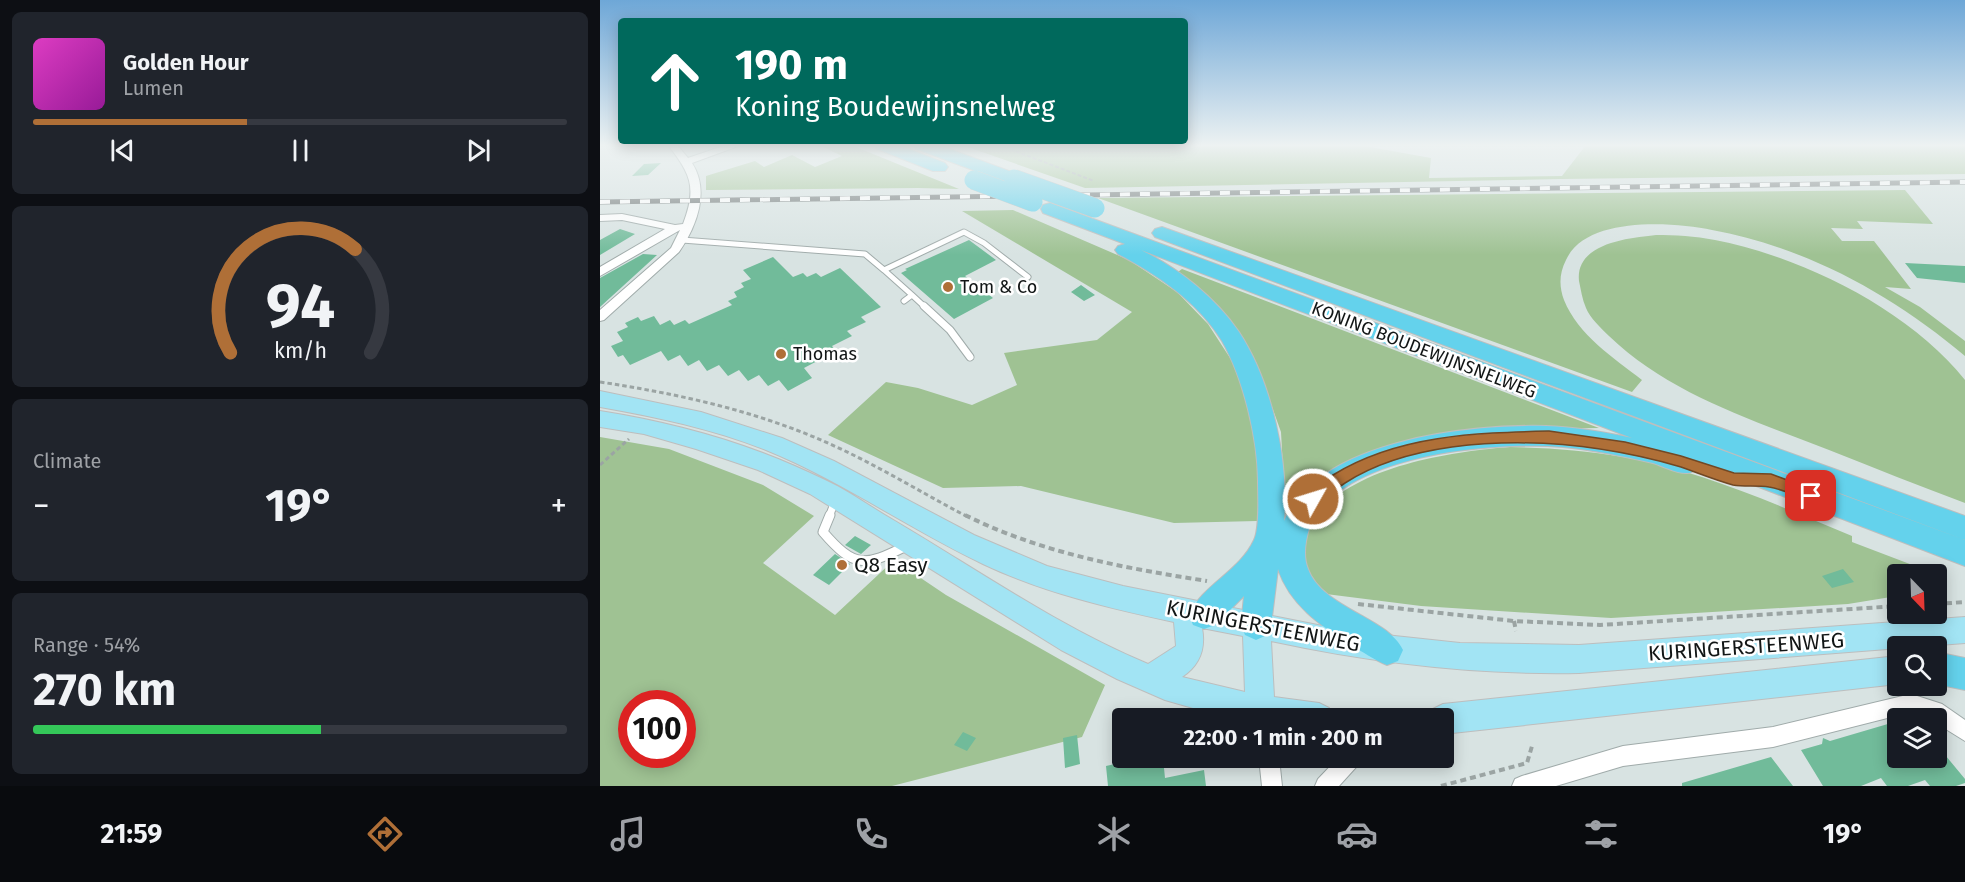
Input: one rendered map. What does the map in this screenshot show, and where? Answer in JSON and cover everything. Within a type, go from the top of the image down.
[{"type":"highway","name":"KONING BOUDEWIJNSNELWEG","points":[[978,182],[1965,553]]},
{"type":"highway","name":"KONING BOUDEWIJNSNELWEG","points":[[1021,182],[1965,528]]},
{"type":"highway","points":[[1050,209],[1059,220],[1140,257],[1180,284],[1230,337],[1252,386],[1270,445],[1271,517],[1256,625]]},
{"type":"highway","points":[[1387,650],[1318,605],[1299,583],[1291,557],[1292,535],[1304,509],[1323,489],[1374,462],[1413,449],[1450,442],[1549,436],[1625,447],[1734,479],[1771,480]]},
{"type":"highway","points":[[1194,613],[1245,576],[1266,546]]},
{"type":"highway","points":[[1947,670],[1965,674]]},
{"type":"main road","name":"KURINGERSTEENWEG","points":[[600,399],[659,409],[755,437],[848,479],[961,542],[1024,570],[1082,588],[1194,613],[1387,650],[1523,661],[1568,660],[1965,630]]},
{"type":"main road","points":[[600,419],[644,426],[699,441],[766,464],[836,498],[1071,641],[1112,663],[1149,679],[1242,708]]},
{"type":"main road","points":[[1149,679],[1179,663],[1189,653],[1194,613]]},
{"type":"main road","points":[[1256,625],[1261,708]]},
{"type":"main road","points":[[1947,665],[1965,662]]},
{"type":"main road","name":"KURINGERSTEENWEG","points":[[1454,718],[1887,671]]},
{"type":"street","points":[[600,317],[675,250],[682,240],[697,193],[695,182]]},
{"type":"street","points":[[600,218],[622,217],[675,228]]},
{"type":"street","points":[[600,272],[675,228],[687,226]]},
{"type":"street","points":[[1522,786],[1623,756],[1773,737],[1911,703],[1935,711],[1965,731]]},
{"type":"street","points":[[1270,768],[1272,786]]},
{"type":"street","points":[[1324,786],[1341,768]]},
{"type":"lane","points":[[884,270],[964,232],[984,243],[1028,276]]},
{"type":"lane","points":[[682,240],[866,254],[950,330],[970,357]]},
{"type":"lane","points":[[904,301],[912,295]]},
{"type":"lane","points":[[836,498],[823,532],[843,556],[866,563],[884,558],[912,543]]},
{"type":"path","points":[[600,382],[697,398],[747,412],[809,434],[993,527],[1052,549],[1102,563],[1218,583]]},
{"type":"path","points":[[600,465],[644,426]]},
{"type":"path","points":[[1947,603],[1965,602]]},
{"type":"path","points":[[1350,603],[1514,621],[1600,625],[1887,607]]},
{"type":"path","points":[[1514,621],[1516,631]]},
{"type":"path","points":[[1441,786],[1527,763],[1532,746]]},
{"type":"green space","points":[[706,182],[941,182],[959,189],[918,188],[706,190]]},
{"type":"green space","points":[[1067,182],[1419,182],[1085,188]]},
{"type":"green space","points":[[1905,190],[1933,224],[1857,221],[1863,229],[1831,228],[1842,241],[1874,241],[1911,289],[1885,287],[1920,307],[1965,341],[1965,356],[1908,313],[1878,294],[1815,261],[1747,238],[1712,230],[1675,225],[1632,226],[1610,229],[1576,246],[1566,260],[1560,280],[1564,300],[1570,313],[1587,335],[1642,380],[1632,392],[1098,198]]},
{"type":"green space","points":[[1013,210],[1129,260],[1177,292],[1208,324],[1232,361],[1258,431],[1263,467],[1257,521],[1174,523],[1021,486],[943,488],[828,435],[886,382],[918,388],[972,405],[1017,385],[1004,353],[1097,340],[1132,312],[962,211]]},
{"type":"green space","points":[[1656,235],[1715,240],[1783,259],[1817,273],[1884,309],[1941,354],[1965,380],[1965,503],[1713,404],[1658,374],[1609,336],[1586,308],[1579,281],[1580,268],[1586,258],[1606,245]]},
{"type":"green space","points":[[1182,269],[1599,428],[1489,430],[1352,460],[1311,486],[1286,522],[1281,432],[1256,362],[1219,314],[1175,274]]},
{"type":"green space","points":[[600,437],[669,449],[763,485],[814,516],[763,563],[835,615],[894,560],[946,595],[1105,685],[1082,737],[892,786],[600,786]]},
{"type":"green space","points":[[1510,447],[1552,449],[1595,453],[1653,463],[1711,480],[1768,501],[1852,536],[1852,542],[1910,564],[1887,564],[1887,598],[1848,604],[1611,618],[1421,606],[1318,593],[1302,561],[1308,531],[1325,506],[1350,487],[1381,472],[1450,454]]},
{"type":"building","points":[[620,229],[635,234],[600,255],[600,240]]},
{"type":"building","name":"Tom & Co","points":[[969,240],[996,260],[965,276],[993,298],[954,319],[901,273],[907,270],[905,269]]},
{"type":"building","points":[[643,254],[657,255],[600,307],[600,278]]},
{"type":"building","points":[[773,257],[793,277],[803,273],[807,277],[816,273],[821,277],[840,268],[881,307],[861,317],[866,322],[847,331],[852,336],[832,346],[836,351],[804,368],[812,378],[788,391],[779,380],[768,386],[759,375],[748,381],[739,370],[728,376],[719,365],[707,371],[699,360],[688,366],[680,355],[668,361],[661,351],[630,365],[623,355],[618,357],[611,346],[623,341],[617,332],[628,327],[625,323],[638,317],[641,321],[654,316],[660,325],[670,320],[674,325],[685,320],[689,324],[732,305],[728,301],[737,297],[734,292],[744,287],[741,283],[751,279],[743,270]]},
{"type":"building","points":[[1905,263],[1965,266],[1965,283],[1917,278]]},
{"type":"building","points":[[1081,285],[1095,295],[1084,301],[1071,292]]},
{"type":"building","points":[[855,536],[871,545],[861,554],[845,545]]},
{"type":"building","points":[[835,554],[850,564],[829,585],[813,575]]},
{"type":"building","points":[[1843,569],[1854,582],[1832,588],[1822,576]]},
{"type":"building","points":[[1887,724],[1887,768],[1947,768],[1947,757],[1965,779],[1965,783],[1956,786],[1930,786],[1925,780],[1908,786],[1887,786],[1881,778],[1861,786],[1823,786],[1801,750],[1822,744],[1823,738],[1830,741]]},
{"type":"building","points":[[963,732],[976,738],[967,751],[954,745]]},
{"type":"building","points":[[1077,735],[1080,764],[1065,768],[1063,738]]},
{"type":"building","points":[[1771,757],[1793,786],[1682,786],[1682,783]]},
{"type":"building","points":[[1106,766],[1164,768],[1165,778],[1204,770],[1206,786],[1108,786]]},
{"type":"railway","points":[[600,202],[1965,182]]},
{"type":"place","name":"Tom & Co","points":[[948,287]]},
{"type":"place","name":"Thomas","points":[[781,354]]},
{"type":"place","name":"Q8 Easy","points":[[842,565]]},
{"type":"route","points":[[1313,499],[1323,489],[1348,474],[1374,462],[1413,449],[1488,438],[1549,436],[1625,447],[1734,479],[1771,480],[1811,496]]}]
